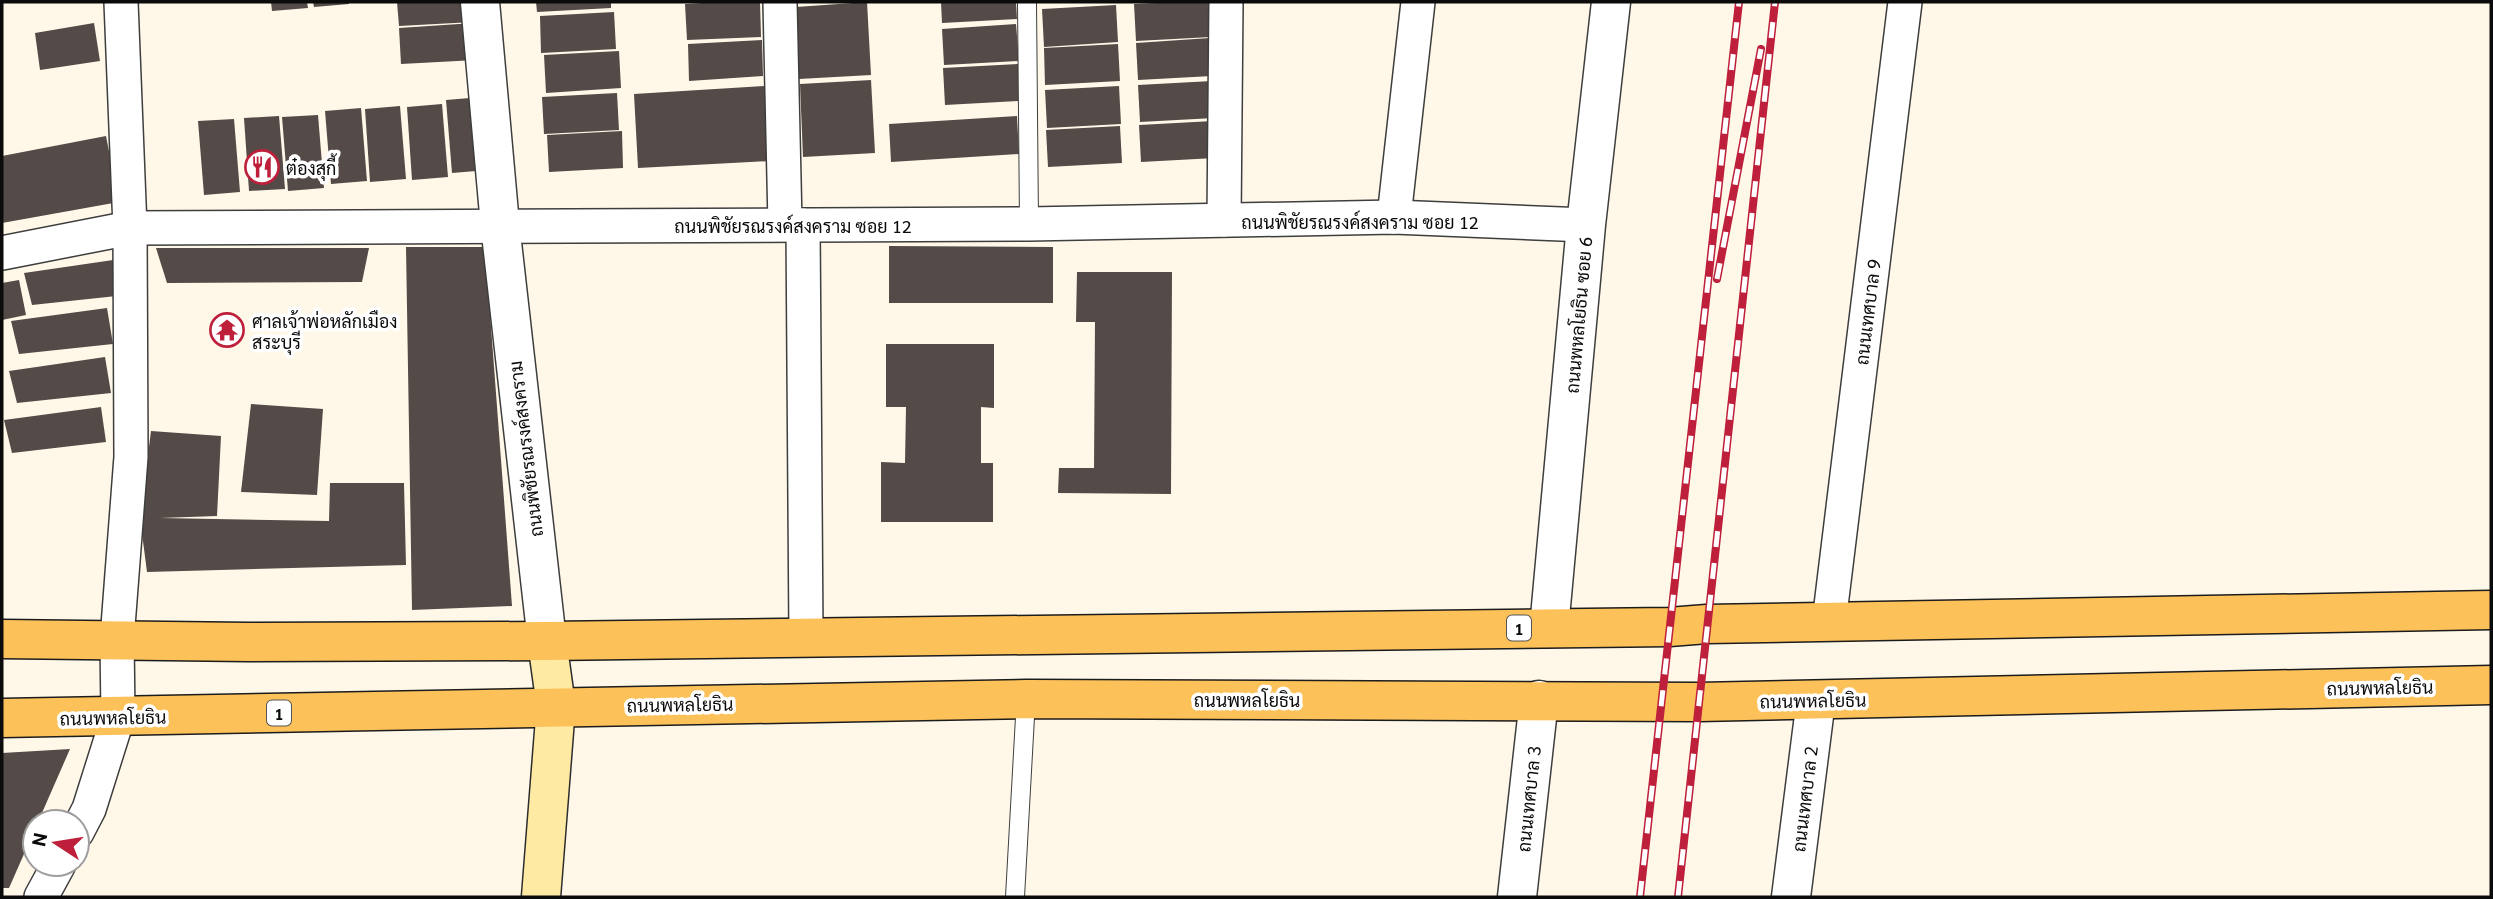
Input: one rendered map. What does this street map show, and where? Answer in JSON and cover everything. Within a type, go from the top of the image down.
[{"type":"main road","name":"1","points":[[2,639],[547,641],[1549,628],[2491,610]]},
{"type":"main road","name":"ถนนพิชัยรณรงค์สงคราม","points":[[541,897],[556,706],[547,641]]},
{"type":"main road","name":"ถนนพหลโยธิน","points":[[2,718],[1026,699],[1816,700],[2491,685]]},
{"type":"street","points":[[89,808],[118,717],[117,639],[131,457],[130,228],[121,2]]},
{"type":"street","name":"ถนนพิชัยรณรงค์สงคราม","points":[[480,2],[500,225],[547,641]]},
{"type":"street","points":[[780,2],[794,224],[806,637]]},
{"type":"street","points":[[1224,220],[1226,2]]},
{"type":"street","points":[[1394,217],[1418,2]]},
{"type":"street","name":"ถนนพหลโยธิน ซอย 6","points":[[1549,628],[1586,225],[1611,2]]},
{"type":"street","name":"ถนนเทศบาล 9","points":[[1829,622],[1905,2]]},
{"type":"street","name":"ถนนพิชัยรณรงค์สงคราม ซอย 12","points":[[2,253],[130,228],[1029,224],[1394,217],[1586,225]]},
{"type":"street","name":"ถนนเทศบาล 3","points":[[1517,897],[1539,700]]},
{"type":"street","name":"ถนนเทศบาล 2","points":[[1791,897],[1816,700]]},
{"type":"street","points":[[41,897],[51,878]]},
{"type":"lane","points":[[1027,2],[1029,224]]},
{"type":"lane","points":[[1015,897],[1026,699]]},
{"type":"building","points":[[271,2],[307,2],[308,8],[272,11]]},
{"type":"building","points":[[313,2],[349,2],[349,4],[314,7]]},
{"type":"building","points":[[397,2],[472,2],[473,22],[399,26]]},
{"type":"building","points":[[536,2],[611,2],[611,8],[537,12]]},
{"type":"building","points":[[760,2],[761,37],[687,40],[685,4]]},
{"type":"building","points":[[867,2],[871,75],[799,79],[796,7]]},
{"type":"building","points":[[941,2],[1016,2],[1017,19],[942,23]]},
{"type":"building","points":[[1209,2],[1211,37],[1136,41],[1134,4]]},
{"type":"building","points":[[1116,5],[1118,42],[1044,47],[1042,9]]},
{"type":"building","points":[[614,12],[616,49],[541,53],[540,16]]},
{"type":"building","points":[[94,23],[100,61],[40,70],[35,33]]},
{"type":"building","points":[[474,23],[476,60],[401,64],[399,28]]},
{"type":"building","points":[[1016,24],[1019,61],[944,65],[942,29]]},
{"type":"building","points":[[1210,38],[1212,76],[1138,80],[1136,43]]},
{"type":"building","points":[[762,40],[763,76],[689,81],[688,44]]},
{"type":"building","points":[[1118,44],[1120,81],[1045,85],[1044,48]]},
{"type":"building","points":[[619,51],[621,88],[546,93],[544,55]]},
{"type":"building","points":[[1018,64],[1019,101],[945,105],[943,68]]},
{"type":"building","points":[[871,80],[875,153],[803,157],[800,84]]},
{"type":"building","points":[[1212,81],[1214,118],[1140,122],[1138,85]]},
{"type":"building","points":[[766,86],[770,161],[638,168],[634,94]]},
{"type":"building","points":[[1119,86],[1121,124],[1047,128],[1045,90]]},
{"type":"building","points":[[617,93],[619,130],[544,134],[542,97]]},
{"type":"building","points":[[482,97],[488,170],[452,173],[446,100]]},
{"type":"building","points":[[442,104],[448,177],[412,180],[407,107]]},
{"type":"building","points":[[400,106],[406,179],[370,182],[365,109]]},
{"type":"building","points":[[361,108],[367,181],[331,184],[325,111]]},
{"type":"building","points":[[318,115],[324,188],[288,191],[282,117]]},
{"type":"building","points":[[279,116],[285,189],[249,191],[244,118]]},
{"type":"building","points":[[1017,116],[1019,154],[891,162],[889,124]]},
{"type":"building","points":[[234,119],[240,192],[204,195],[198,121]]},
{"type":"building","points":[[1213,121],[1215,158],[1141,162],[1139,125]]},
{"type":"building","points":[[1120,126],[1122,163],[1048,167],[1046,130]]},
{"type":"building","points":[[622,131],[623,168],[549,172],[547,135]]},
{"type":"building","points":[[106,136],[119,202],[2,223],[2,156]]},
{"type":"building","points":[[889,246],[1053,247],[1053,303],[889,303]]},
{"type":"building","points":[[406,247],[485,247],[512,606],[412,610]]},
{"type":"building","points":[[156,248],[369,248],[362,282],[167,283]]},
{"type":"building","points":[[120,259],[126,295],[32,305],[24,273]]},
{"type":"building","points":[[1077,272],[1172,272],[1171,494],[1058,493],[1059,468],[1094,468],[1095,322],[1076,322]]},
{"type":"building","points":[[19,280],[26,315],[2,320],[2,283]]},
{"type":"building","points":[[107,308],[113,344],[19,354],[11,321]]},
{"type":"building","points":[[886,344],[994,344],[994,408],[981,407],[981,463],[993,463],[993,522],[881,522],[881,462],[905,463],[906,407],[886,407]]},
{"type":"building","points":[[105,357],[111,393],[17,403],[9,371]]},
{"type":"building","points":[[251,404],[323,409],[317,495],[241,492]]},
{"type":"building","points":[[101,407],[106,442],[12,453],[4,420]]},
{"type":"building","points":[[151,431],[221,436],[217,516],[160,518],[329,521],[330,483],[404,483],[406,565],[147,572],[140,518]]},
{"type":"building","points":[[70,749],[44,808],[21,808],[21,861],[9,888],[2,888],[2,753]]},
{"type":"railway","points":[[1640,897],[1739,2]]},
{"type":"railway","points":[[1678,897],[1775,2]]},
{"type":"railway","points":[[1717,279],[1761,49]]},
{"type":"place","name":"ต๋องสุกี้","points":[[262,167]]},
{"type":"place","name":"ศาลเจ้าพ่อหลักเมือง สระบุรี","points":[[227,330]]}]
